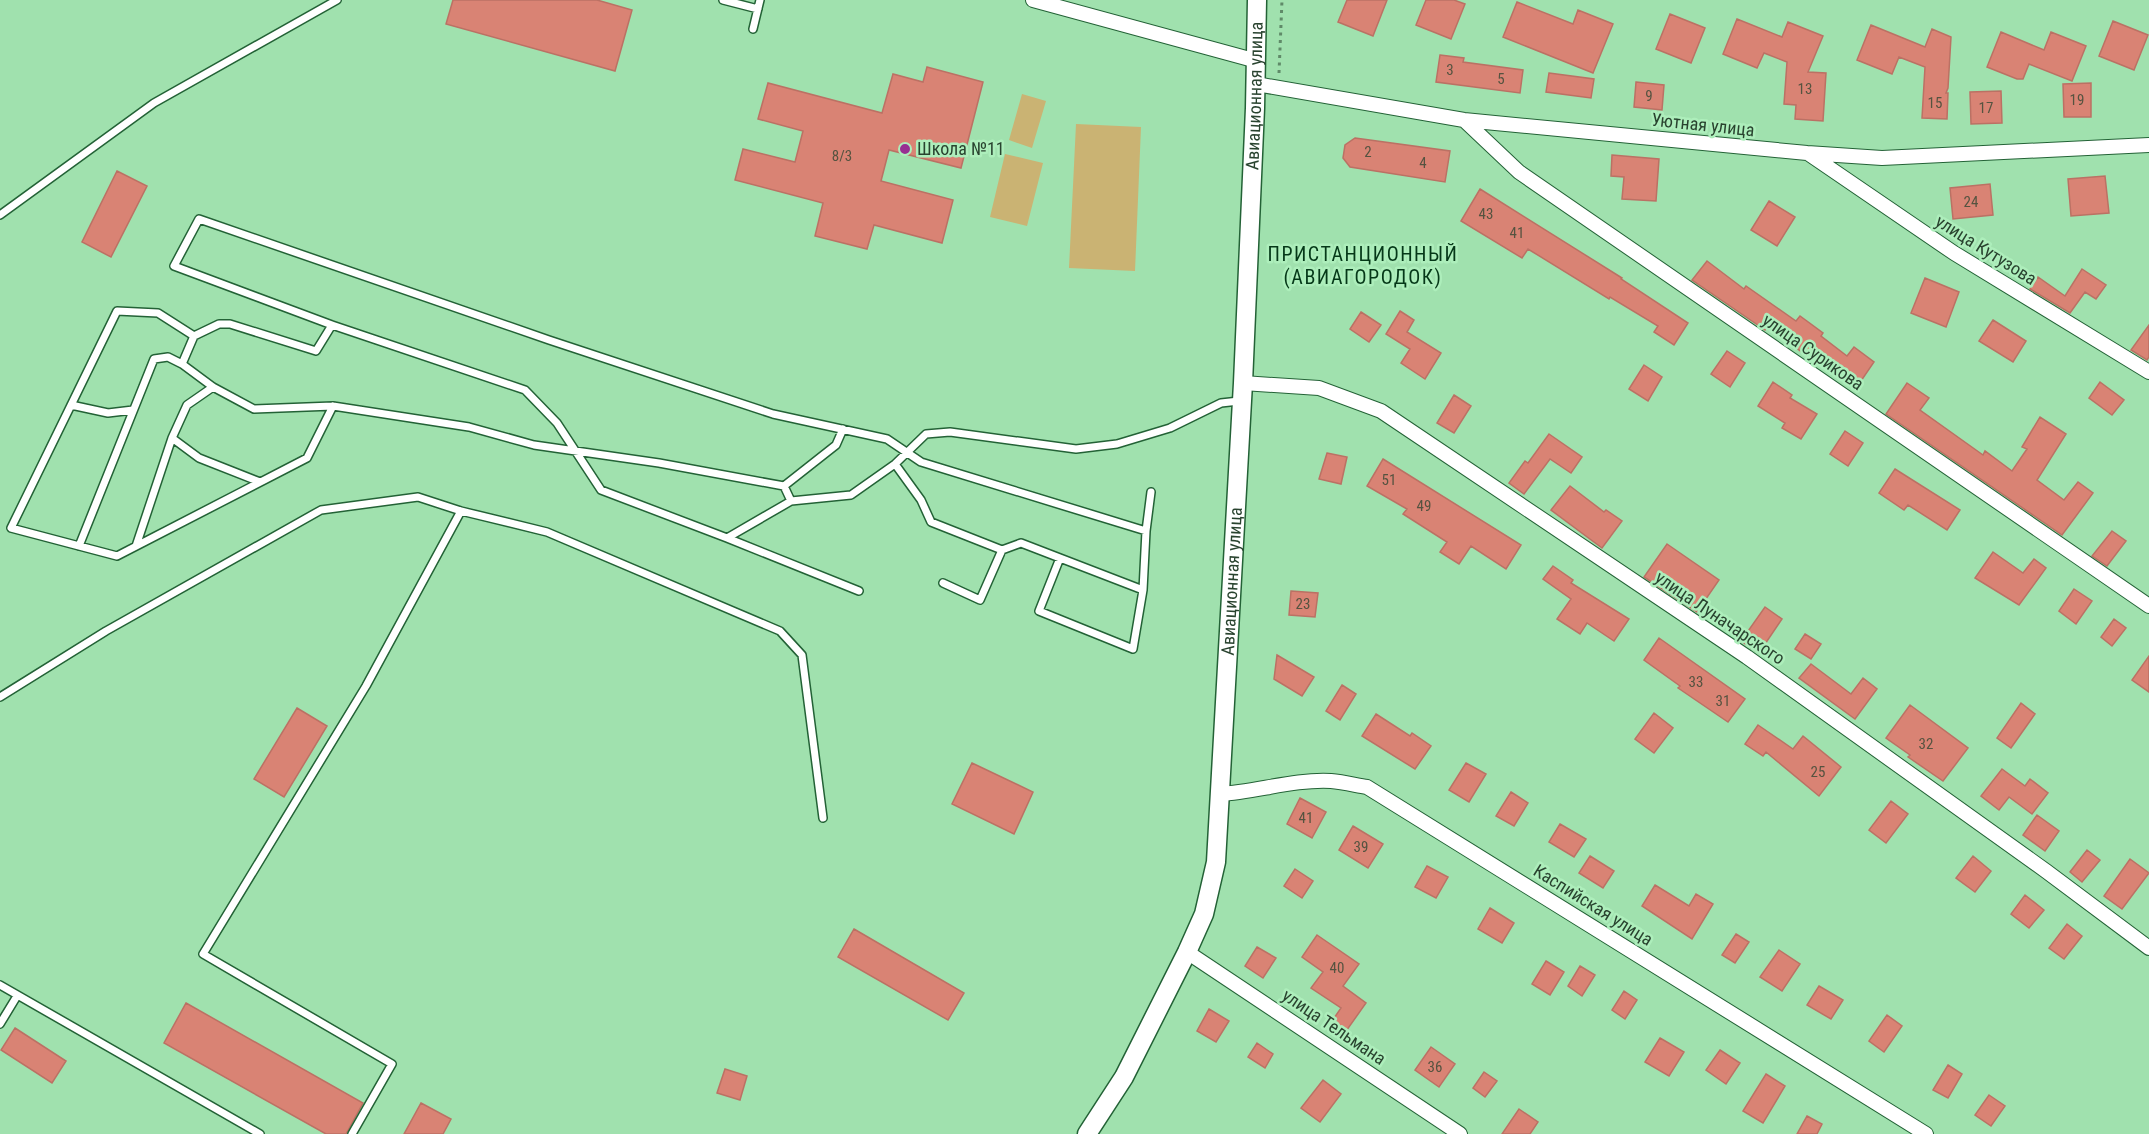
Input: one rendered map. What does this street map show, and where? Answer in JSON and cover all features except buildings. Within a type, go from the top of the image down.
[{"type":"street","points":[[1033,0],[1257,61]]},
{"type":"street","name":"Авиационная улица","points":[[1087,1134],[1124,1077],[1187,952],[1204,914],[1216,862],[1242,392],[1257,61],[1257,0]]},
{"type":"street","name":"Уютная улица","points":[[1256,84],[1464,120],[1807,153],[1882,158],[2149,145]]},
{"type":"street","name":"улица Сурикова","points":[[1464,120],[1520,172],[2149,606]]},
{"type":"street","name":"улица Кутузова","points":[[1807,153],[1954,253],[2149,372]]},
{"type":"street","name":"улица Луначарского","points":[[1242,392],[1319,388],[1381,411],[1747,657],[2046,871],[2149,948]]},
{"type":"street","name":"Каспийская улица","points":[[1220,794],[1292,783],[1329,781],[1367,787],[1926,1134]]},
{"type":"street","name":"улица Тельмана","points":[[1187,952],[1460,1134]]},
{"type":"lane","points":[[0,215],[154,103],[337,0]]},
{"type":"lane","points":[[723,0],[758,9]]},
{"type":"lane","points":[[753,29],[760,0]]},
{"type":"lane","points":[[859,591],[601,490],[557,423],[525,390],[332,325],[174,266],[199,219],[772,414],[886,439],[921,462],[1146,531]]},
{"type":"lane","points":[[194,336],[158,313],[117,311],[11,528],[117,556],[307,458],[333,406]]},
{"type":"lane","points":[[182,364],[194,336],[219,324],[230,324],[316,351],[332,325]]},
{"type":"lane","points":[[79,546],[154,359],[168,357],[182,364],[213,387],[254,408],[333,406],[469,427],[534,445],[659,463],[784,486],[836,445],[843,429]]},
{"type":"lane","points":[[136,546],[172,438],[187,405],[213,387]]},
{"type":"lane","points":[[727,538],[791,501],[851,495],[896,464],[926,434],[950,432],[1076,449],[1117,444],[1170,428],[1242,392]]},
{"type":"lane","points":[[71,405],[108,413],[133,410]]},
{"type":"lane","points":[[172,438],[199,458],[260,482]]},
{"type":"lane","points":[[896,464],[921,500],[931,522],[1002,550],[1021,543],[1143,590]]},
{"type":"lane","points":[[784,486],[791,501]]},
{"type":"lane","points":[[1060,558],[1039,611],[1133,649],[1143,590],[1146,531],[1151,492]]},
{"type":"lane","points":[[0,697],[106,631],[321,510],[418,497],[461,511],[547,532],[780,631],[802,655],[823,818]]},
{"type":"lane","points":[[352,1134],[392,1064],[203,954],[366,686],[461,511]]},
{"type":"lane","points":[[943,583],[980,600],[1002,550]]},
{"type":"lane","points":[[0,985],[260,1134]]},
{"type":"lane","points":[[0,1024],[17,996]]},
{"type":"path","points":[[1279,88],[1282,0]]},
{"type":"shaded area","points":[[1022,94],[1046,101],[1032,148],[1009,140]]},
{"type":"shaded area","points":[[1076,124],[1141,127],[1135,271],[1069,268]]},
{"type":"shaded area","points":[[1005,154],[1043,163],[1027,226],[990,217]]},
{"type":"place","name":"Школа №11","points":[[905,149]]},
{"type":"district","name":"ПРИСТАНЦИОННЫЙ (АВИАГОРОДОК)","points":[[1363,266]]}]
